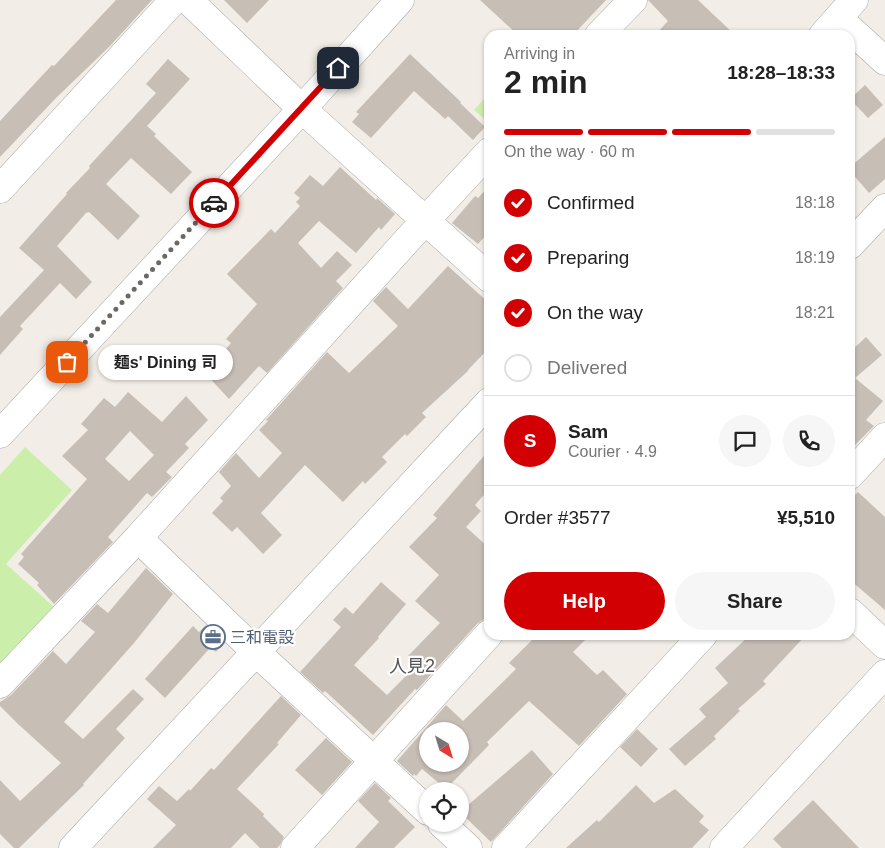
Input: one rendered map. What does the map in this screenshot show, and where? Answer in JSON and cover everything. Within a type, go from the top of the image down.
[{"type":"street","points":[[0,189],[174,0]]},
{"type":"street","points":[[188,0],[302,108],[484,274]]},
{"type":"street","points":[[0,434],[400,0]]},
{"type":"street","points":[[604,30],[632,0]]},
{"type":"street","points":[[839,18],[852,30]]},
{"type":"street","points":[[855,33],[885,61]]},
{"type":"street","points":[[0,684],[138,538],[484,157]]},
{"type":"street","points":[[855,240],[885,208]]},
{"type":"street","points":[[73,848],[257,653],[484,407]]},
{"type":"street","points":[[855,470],[885,437]]},
{"type":"street","points":[[138,538],[257,653],[419,803]]},
{"type":"street","points":[[855,617],[885,645]]},
{"type":"street","points":[[295,848],[484,640]]},
{"type":"street","points":[[506,848],[698,640]]},
{"type":"street","points":[[724,848],[885,674]]},
{"type":"street","points":[[451,832],[468,848]]},
{"type":"green space","points":[[484,99],[484,119],[474,110]]},
{"type":"green space","points":[[25,447],[72,490],[6,564],[54,607],[0,667],[0,475]]},
{"type":"building","points":[[116,0],[152,0],[110,46],[56,98],[0,157],[0,121]]},
{"type":"building","points":[[224,0],[269,0],[247,23]]},
{"type":"building","points":[[480,0],[606,0],[578,30],[513,30]]},
{"type":"building","points":[[648,0],[698,0],[730,30],[660,30],[668,21]]},
{"type":"building","points":[[410,54],[461,102],[484,128],[473,140],[448,116],[445,119],[414,91],[371,138],[352,122],[359,114],[356,112]]},
{"type":"building","points":[[168,59],[190,79],[147,126],[156,134],[154,136],[192,172],[171,194],[131,158],[106,184],[140,216],[118,240],[89,212],[86,213],[57,246],[92,282],[76,299],[60,283],[20,326],[23,329],[0,355],[0,317],[44,270],[19,248],[90,168],[89,166],[156,93],[146,84]]},
{"type":"building","points":[[865,85],[883,105],[868,118],[855,104],[855,94]]},
{"type":"building","points":[[885,137],[885,179],[869,193],[855,177],[855,163]]},
{"type":"building","points":[[340,167],[376,200],[377,198],[395,214],[381,230],[379,227],[356,253],[319,221],[298,243],[321,268],[337,251],[352,265],[336,281],[343,288],[267,373],[259,366],[229,399],[205,373],[231,343],[226,339],[257,304],[227,274],[271,229],[275,233],[300,206],[296,202],[300,198],[294,193],[310,175],[323,186]]},
{"type":"building","points":[[484,191],[484,237],[478,244],[452,223],[475,196],[478,198]]},
{"type":"building","points":[[448,266],[484,298],[484,353],[468,371],[422,413],[426,417],[407,436],[405,434],[382,457],[387,462],[365,484],[363,481],[343,502],[305,465],[261,513],[282,535],[263,554],[237,527],[232,532],[212,513],[223,501],[220,498],[231,486],[219,472],[236,453],[259,478],[282,453],[259,430],[327,352],[349,373],[398,326],[373,301],[386,287],[408,309]]},
{"type":"building","points":[[866,337],[882,355],[855,378],[855,347]]},
{"type":"building","points":[[855,378],[883,401],[866,420],[874,426],[855,445]]},
{"type":"building","points":[[128,392],[162,422],[186,396],[208,420],[185,444],[189,448],[166,472],[172,477],[152,497],[147,493],[108,537],[113,542],[54,604],[37,585],[39,583],[18,564],[24,557],[21,554],[87,479],[62,456],[88,430],[81,424],[104,398],[115,407]],"holes":[[[130,431],[154,455],[129,481],[105,459]]]},
{"type":"building","points":[[484,456],[484,495],[475,505],[481,511],[466,527],[484,543],[484,619],[477,624],[373,735],[325,691],[323,693],[300,672],[341,627],[333,620],[345,607],[353,614],[381,582],[406,604],[379,638],[354,665],[387,695],[417,665],[408,656],[440,623],[415,601],[439,575],[409,547],[437,518],[433,515]]},
{"type":"building","points":[[858,492],[885,517],[885,610],[855,584],[855,495]]},
{"type":"building","points":[[146,568],[173,594],[134,643],[64,722],[83,739],[133,689],[144,699],[116,729],[125,738],[84,785],[19,848],[14,848],[0,834],[0,780],[20,801],[61,763],[0,706],[0,702],[11,695],[53,651],[66,664],[95,632],[81,621],[97,604],[108,613]]},
{"type":"building","points":[[206,625],[224,643],[216,652],[210,648],[165,698],[145,679],[193,626],[199,632]]},
{"type":"building","points":[[532,640],[585,640],[573,652],[597,675],[603,670],[627,694],[579,746],[529,701],[487,742],[489,745],[469,765],[469,722],[431,722],[446,705],[463,721],[516,669],[509,663]]},
{"type":"building","points":[[745,640],[801,640],[763,681],[766,684],[738,709],[740,711],[714,736],[716,739],[685,766],[669,749],[706,717],[699,709],[728,683],[715,668]]},
{"type":"building","points":[[281,696],[301,715],[277,743],[279,744],[237,789],[264,814],[263,816],[284,837],[280,845],[277,848],[260,848],[245,833],[231,848],[153,848],[176,825],[147,799],[159,786],[177,801],[189,789],[190,791],[211,768],[214,770]]},
{"type":"building","points":[[637,729],[658,749],[641,767],[620,747]]},
{"type":"building","points":[[419,736],[419,772],[416,776],[414,774],[413,776],[397,761]]},
{"type":"building","points":[[326,738],[352,762],[322,795],[295,770]]},
{"type":"building","points":[[532,750],[553,774],[491,842],[469,821],[469,804]]},
{"type":"building","points":[[426,772],[463,772],[453,782],[438,782]]},
{"type":"building","points":[[375,783],[391,798],[388,801],[415,827],[394,848],[355,848],[379,822],[358,801]]},
{"type":"building","points":[[636,785],[654,803],[675,789],[704,816],[699,822],[709,830],[692,848],[566,848],[597,820],[599,822]]},
{"type":"building","points":[[813,800],[859,848],[782,848],[773,839]]},
{"type":"way so far","points":[[67,362],[214,203]]},
{"type":"place","name":"麺s' Dining 司","points":[[67,362]]},
{"type":"place","name":"三和電設","points":[[213,637]]},
{"type":"district","name":"人見2","points":[[412,666]]},
{"type":"route","points":[[214,203],[338,68]]}]
